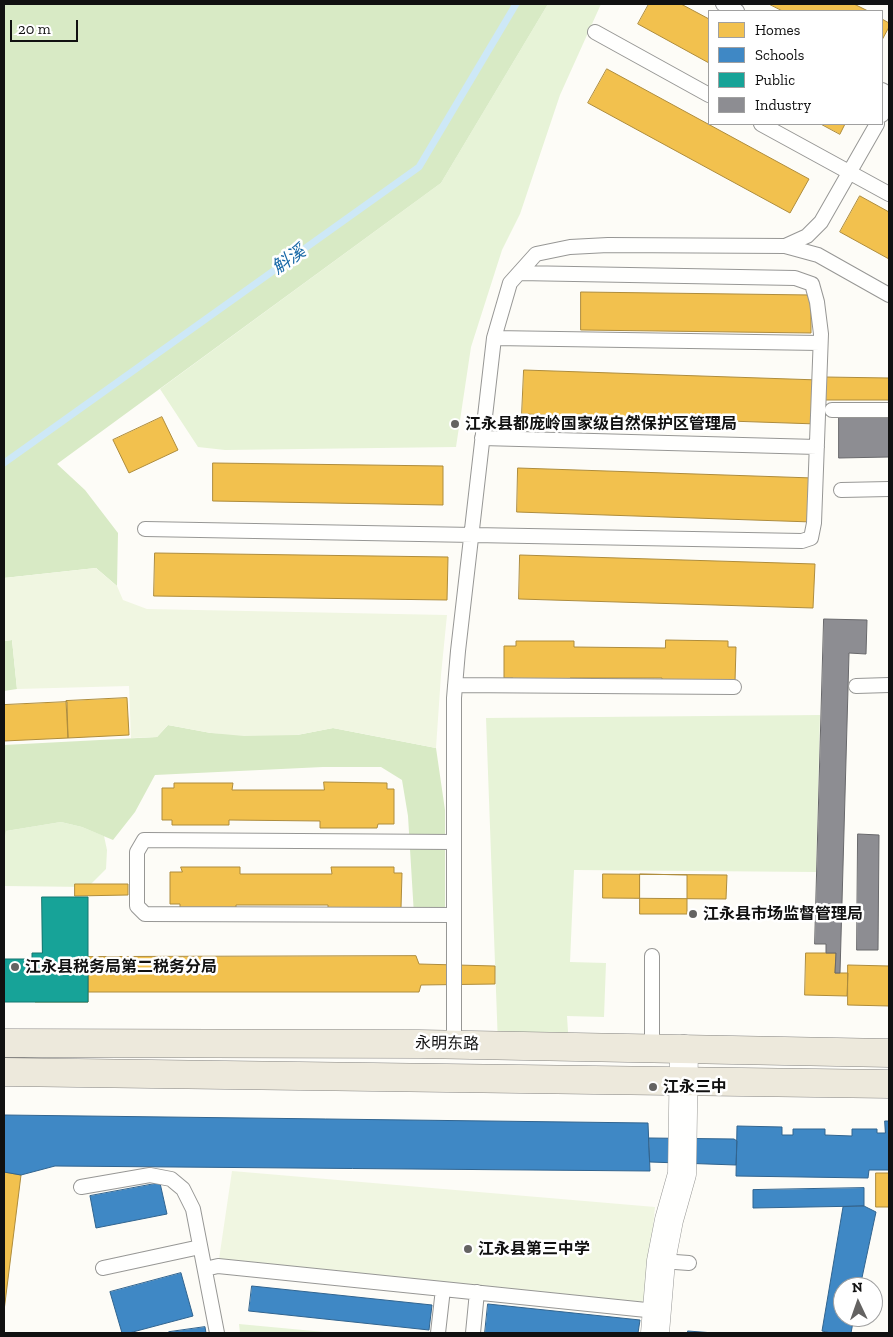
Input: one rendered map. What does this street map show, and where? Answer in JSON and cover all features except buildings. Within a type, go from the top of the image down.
[{"type":"main road","name":"永明东路","points":[[4,1043],[454,1044],[889,1053]]},
{"type":"main road","name":"永明东路","points":[[4,1072],[889,1084]]},
{"type":"street","points":[[655,1322],[661,1261],[669,1220],[682,1174],[684,1049]]},
{"type":"lane","points":[[723,4],[735,10]]},
{"type":"lane","points":[[595,32],[708,94]]},
{"type":"lane","points":[[883,113],[889,102]]},
{"type":"lane","points":[[763,125],[889,194]]},
{"type":"lane","points":[[784,246],[807,236],[821,222],[876,125]]},
{"type":"lane","points":[[454,1044],[455,685],[494,338],[510,283],[536,254],[570,247],[608,245],[784,246],[818,255],[889,296]]},
{"type":"lane","points":[[145,529],[802,541],[812,538],[820,343],[817,302],[812,284],[796,278],[519,273]]},
{"type":"lane","points":[[494,338],[820,343]]},
{"type":"lane","points":[[832,410],[889,410]]},
{"type":"lane","points":[[482,438],[817,447]]},
{"type":"lane","points":[[841,490],[889,490]]},
{"type":"lane","points":[[455,685],[734,688]]},
{"type":"lane","points":[[856,686],[889,685]]},
{"type":"lane","points":[[454,842],[144,840],[137,852],[137,906],[145,914],[454,915]]},
{"type":"lane","points":[[652,956],[652,1048]]},
{"type":"lane","points":[[81,1187],[150,1175],[171,1179],[183,1189],[193,1209],[217,1333]]},
{"type":"lane","points":[[103,1268],[200,1247]]},
{"type":"lane","points":[[661,1261],[689,1263]]},
{"type":"lane","points":[[204,1269],[218,1266],[477,1292],[655,1322]]},
{"type":"lane","points":[[438,1333],[443,1289]]},
{"type":"lane","points":[[473,1333],[477,1292]]},
{"type":"green space","points":[[4,4],[548,4],[441,183],[57,464],[85,490],[118,533],[117,586],[96,568],[4,578]]},
{"type":"green space","points":[[548,4],[601,4],[560,95],[520,214],[502,250],[471,347],[456,447],[225,450],[198,447],[160,389],[441,183]]},
{"type":"green space","points":[[96,568],[117,586],[123,600],[147,609],[447,615],[436,748],[333,728],[297,735],[244,736],[211,733],[168,725],[157,737],[131,738],[129,686],[17,689],[12,640],[4,641],[4,578]]},
{"type":"green space","points":[[12,640],[17,689],[4,691],[4,641]]},
{"type":"green space","points":[[820,715],[816,872],[574,870],[570,962],[606,963],[604,1017],[567,1016],[569,1047],[498,1045],[486,718]]},
{"type":"green space","points":[[168,725],[211,733],[297,735],[333,728],[436,748],[445,810],[445,915],[414,915],[408,816],[402,780],[381,767],[323,767],[155,775],[135,812],[113,840],[82,827],[61,822],[6,831],[4,847],[4,745],[157,737]]},
{"type":"green space","points":[[61,822],[82,827],[104,836],[107,850],[106,869],[88,887],[4,886],[6,831]]},
{"type":"green space","points":[[232,1171],[655,1207],[645,1309],[218,1266]]},
{"type":"green space","points":[[239,1324],[335,1333],[240,1333]]},
{"type":"waterway","name":"斛溪","points":[[4,463],[419,167],[516,4]]},
{"type":"place","name":"江永县都庞岭国家级自然保护区管理局","points":[[455,424]]},
{"type":"place","name":"江永县市场监督管理局","points":[[693,914]]},
{"type":"place","name":"江永县税务局第二税务分局","points":[[15,967]]},
{"type":"place","name":"江永三中","points":[[653,1087]]},
{"type":"place","name":"江永县第三中学","points":[[468,1249]]}]
